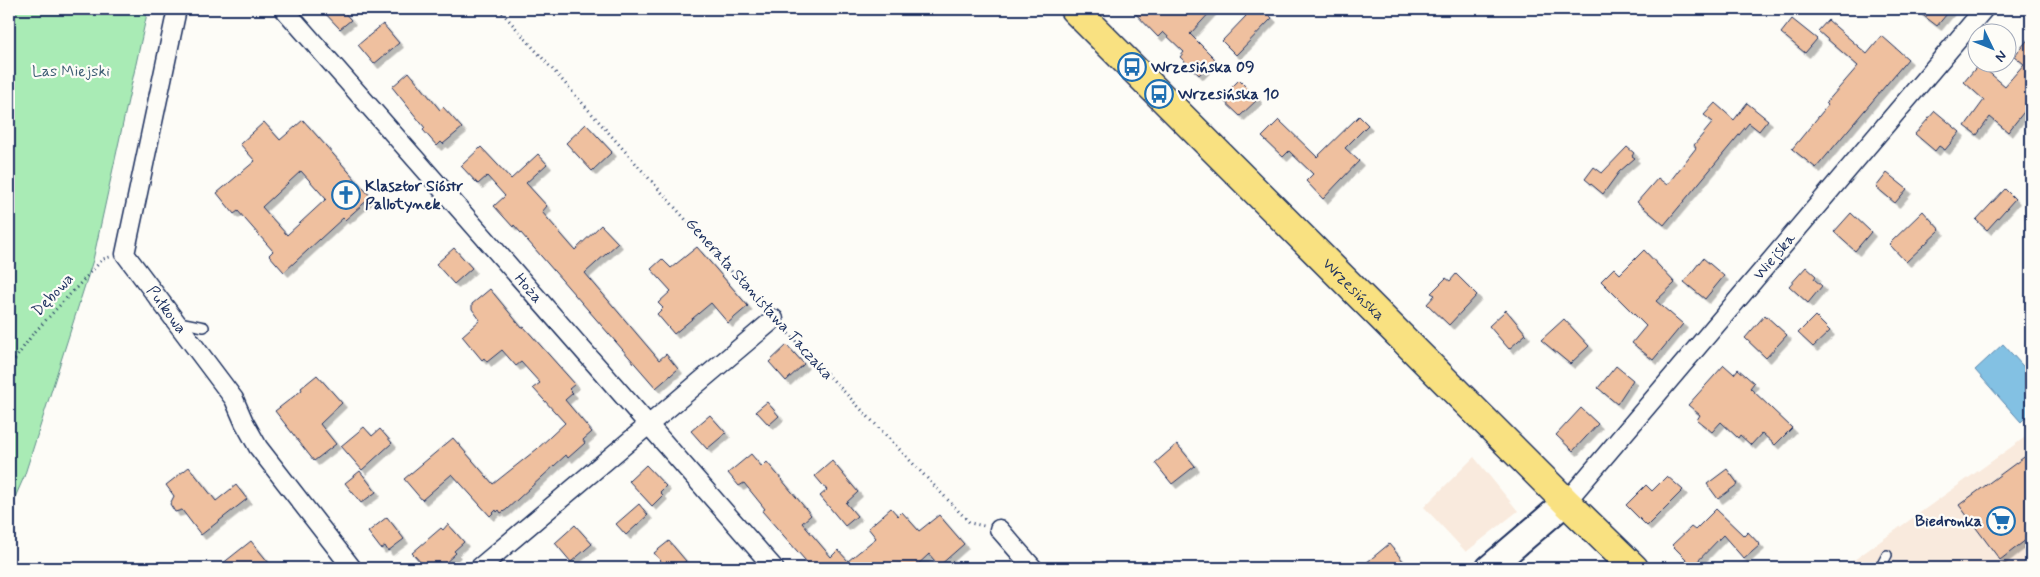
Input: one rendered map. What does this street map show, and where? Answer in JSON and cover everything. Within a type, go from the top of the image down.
[{"type":"main road","name":"Wrzesińska","points":[[1074,9],[1634,568]]},
{"type":"street","points":[[126,254],[177,9]]},
{"type":"street","name":"Hoża","points":[[284,9],[774,568]]},
{"type":"street","name":"Wiejska","points":[[1566,502],[1984,9]]},
{"type":"street","name":"Pułkowa","points":[[126,254],[234,399],[258,447],[352,568]]},
{"type":"street","points":[[480,568],[774,319]]},
{"type":"street","points":[[1489,568],[1566,502]]},
{"type":"street","points":[[999,529],[1033,568]]},
{"type":"lane","points":[[176,321],[204,327]]},
{"type":"lane","points":[[1880,568],[1887,555]]},
{"type":"path","name":"Generała Stanisława Taczaka","points":[[499,9],[774,319],[970,523],[999,529]]},
{"type":"path","name":"Dębowa","points":[[9,368],[32,335],[103,259],[126,254]]},
{"type":"shaded area","points":[[2031,433],[2031,568],[1843,568]]},
{"type":"shaded area","points":[[1474,457],[1518,511],[1466,552],[1424,507]]},
{"type":"green space","name":"Las Miejski","points":[[9,9],[148,9],[93,260],[24,477],[9,511]]},
{"type":"water","points":[[2003,344],[2031,375],[2031,412],[2021,422],[1975,370]]},
{"type":"building","points":[[321,9],[341,9],[351,20],[340,29]]},
{"type":"building","points":[[1131,9],[1213,9],[1190,34],[1215,59],[1199,75],[1180,57],[1184,52],[1163,32],[1158,37]]},
{"type":"building","points":[[1240,9],[1263,9],[1272,18],[1236,55],[1222,41],[1246,16]]},
{"type":"building","points":[[1915,9],[1951,9],[1937,26]]},
{"type":"building","points":[[1792,19],[1817,39],[1805,53],[1781,33]]},
{"type":"building","points":[[1828,20],[1867,54],[1882,36],[1908,59],[1816,168],[1792,149],[1828,105],[1826,103],[1858,66],[1818,31]]},
{"type":"building","points":[[383,24],[399,43],[374,64],[358,45]]},
{"type":"building","points":[[2031,36],[2031,103],[2008,132],[1990,117],[1977,135],[1965,126],[1984,100],[1964,82],[1972,72],[1988,72],[2005,86],[2024,64],[2018,59],[2018,51]]},
{"type":"building","points":[[409,72],[440,110],[443,107],[462,128],[443,144],[441,142],[437,146],[392,87]]},
{"type":"building","points":[[1239,80],[1258,99],[1240,116],[1221,98]]},
{"type":"building","points":[[1715,103],[1734,120],[1747,103],[1768,120],[1759,131],[1749,123],[1664,225],[1637,202],[1658,178],[1667,185],[1696,148],[1694,145],[1713,122],[1704,115]]},
{"type":"building","points":[[1935,111],[1960,132],[1945,150],[1939,146],[1935,151],[1915,134]]},
{"type":"building","points":[[1359,116],[1368,125],[1345,148],[1359,161],[1323,199],[1306,181],[1313,174],[1289,151],[1283,157],[1262,137],[1279,120],[1317,157]]},
{"type":"building","name":"Klasztor Sióstr Pallotynek","points":[[303,120],[371,197],[345,220],[343,218],[284,272],[269,255],[273,251],[238,211],[234,214],[217,193],[255,161],[240,144],[264,122],[280,140]],"holes":[[[301,171],[326,199],[287,235],[262,207]]]},
{"type":"building","points":[[586,124],[612,152],[592,171],[566,143]]},
{"type":"building","points":[[481,147],[511,179],[538,154],[547,164],[526,183],[547,206],[542,212],[575,250],[601,225],[618,243],[585,273],[659,360],[666,354],[678,369],[656,388],[514,225],[513,227],[494,206],[505,196],[487,176],[478,184],[461,166]]},
{"type":"building","points":[[1627,147],[1634,153],[1632,156],[1635,158],[1619,172],[1603,194],[1585,179],[1594,167],[1602,173]]},
{"type":"building","points":[[1887,173],[1907,189],[1895,203],[1876,187]]},
{"type":"building","points":[[2005,189],[2015,199],[1987,230],[1976,220]]},
{"type":"building","points":[[1923,211],[1940,230],[1906,262],[1889,244]]},
{"type":"building","points":[[1851,213],[1871,232],[1855,251],[1834,232]]},
{"type":"building","points":[[697,247],[748,306],[728,323],[711,303],[674,334],[657,314],[663,308],[658,303],[671,291],[651,269],[662,259],[671,268]]},
{"type":"building","points":[[454,248],[472,268],[454,284],[436,264]]},
{"type":"building","points":[[1644,250],[1675,283],[1656,301],[1683,324],[1653,360],[1632,343],[1646,326],[1601,281],[1614,268],[1620,274]]},
{"type":"building","points":[[1703,258],[1724,276],[1705,299],[1684,282]]},
{"type":"building","points":[[1806,267],[1816,276],[1814,279],[1822,286],[1808,303],[1789,286]]},
{"type":"building","points":[[1456,274],[1477,295],[1449,325],[1427,304],[1435,295],[1431,293],[1446,278],[1450,281]]},
{"type":"building","points":[[490,289],[522,328],[524,327],[575,384],[569,389],[573,393],[565,400],[592,432],[583,440],[585,443],[568,458],[566,455],[506,510],[501,513],[499,510],[497,512],[496,510],[490,516],[452,474],[422,500],[404,479],[453,438],[493,484],[537,449],[565,423],[533,388],[540,383],[521,362],[516,366],[502,350],[487,362],[484,358],[482,360],[462,336],[480,320],[472,309],[472,304]]},
{"type":"building","points":[[1506,310],[1526,334],[1509,349],[1489,326]]},
{"type":"building","points":[[1765,315],[1787,335],[1766,358],[1745,338]]},
{"type":"building","points":[[1815,316],[1830,331],[1813,347],[1798,333]]},
{"type":"building","points":[[1564,319],[1589,346],[1570,364],[1541,340]]},
{"type":"building","points":[[787,345],[804,364],[786,381],[769,362]]},
{"type":"building","points":[[1724,365],[1734,374],[1738,369],[1754,383],[1750,388],[1792,428],[1775,445],[1762,433],[1751,445],[1740,435],[1738,438],[1721,422],[1712,432],[1697,420],[1700,415],[1688,405]]},
{"type":"building","points":[[1616,366],[1633,380],[1617,404],[1598,388]]},
{"type":"building","points":[[317,375],[342,403],[320,424],[336,444],[314,461],[275,411],[302,390],[301,388]]},
{"type":"building","points":[[767,402],[779,416],[769,425],[756,411]]},
{"type":"building","points":[[1581,408],[1598,424],[1573,451],[1556,435]]},
{"type":"building","points":[[710,415],[726,433],[707,449],[691,431]]},
{"type":"building","points":[[364,427],[372,436],[380,429],[392,443],[362,470],[341,446]]},
{"type":"building","points":[[1177,444],[1195,466],[1172,484],[1155,463]]},
{"type":"building","name":"Biedronka","points":[[2031,452],[2031,536],[2000,560],[1959,505]]},
{"type":"building","points":[[751,454],[762,467],[767,462],[811,515],[802,523],[831,557],[838,550],[848,561],[876,538],[868,528],[891,508],[898,516],[902,512],[919,531],[939,515],[964,544],[939,566],[929,554],[914,568],[812,568],[762,511],[765,509],[744,483],[739,486],[728,473]]},
{"type":"building","points":[[832,461],[858,492],[846,503],[857,516],[845,526],[820,496],[827,490],[815,476]]},
{"type":"building","points":[[646,465],[666,486],[660,492],[663,495],[652,506],[629,481]]},
{"type":"building","points":[[189,467],[216,501],[236,485],[247,499],[201,535],[182,510],[175,512],[170,504],[174,496],[166,485]]},
{"type":"building","points":[[1727,469],[1738,484],[1718,499],[1707,484]]},
{"type":"building","points":[[360,471],[376,492],[361,503],[345,483]]},
{"type":"building","points":[[1667,476],[1683,490],[1647,526],[1626,505],[1646,485],[1652,491]]},
{"type":"building","points":[[639,504],[648,515],[626,535],[616,524]]},
{"type":"building","points":[[1716,509],[1744,536],[1748,532],[1760,545],[1744,559],[1723,535],[1693,566],[1672,545],[1691,527],[1695,530]]},
{"type":"building","points":[[387,517],[404,539],[388,551],[385,546],[381,549],[368,532]]},
{"type":"building","points":[[448,524],[464,542],[454,551],[456,553],[442,566],[439,562],[432,568],[426,568],[412,553],[441,528],[443,530]]},
{"type":"building","points":[[575,525],[592,544],[571,562],[555,543]]},
{"type":"building","points":[[251,541],[273,568],[217,568]]},
{"type":"building","points":[[669,541],[686,561],[678,568],[667,568],[654,553]]},
{"type":"building","points":[[1389,544],[1409,568],[1360,568]]},
{"type":"place","name":"Wrzesińska 09","points":[[1132,67]]},
{"type":"place","name":"Wrzesińska 10","points":[[1159,94]]},
{"type":"place","name":"Klasztor Sióstr Pallotynek","points":[[346,195]]},
{"type":"place","name":"Biedronka","points":[[2001,521]]}]
